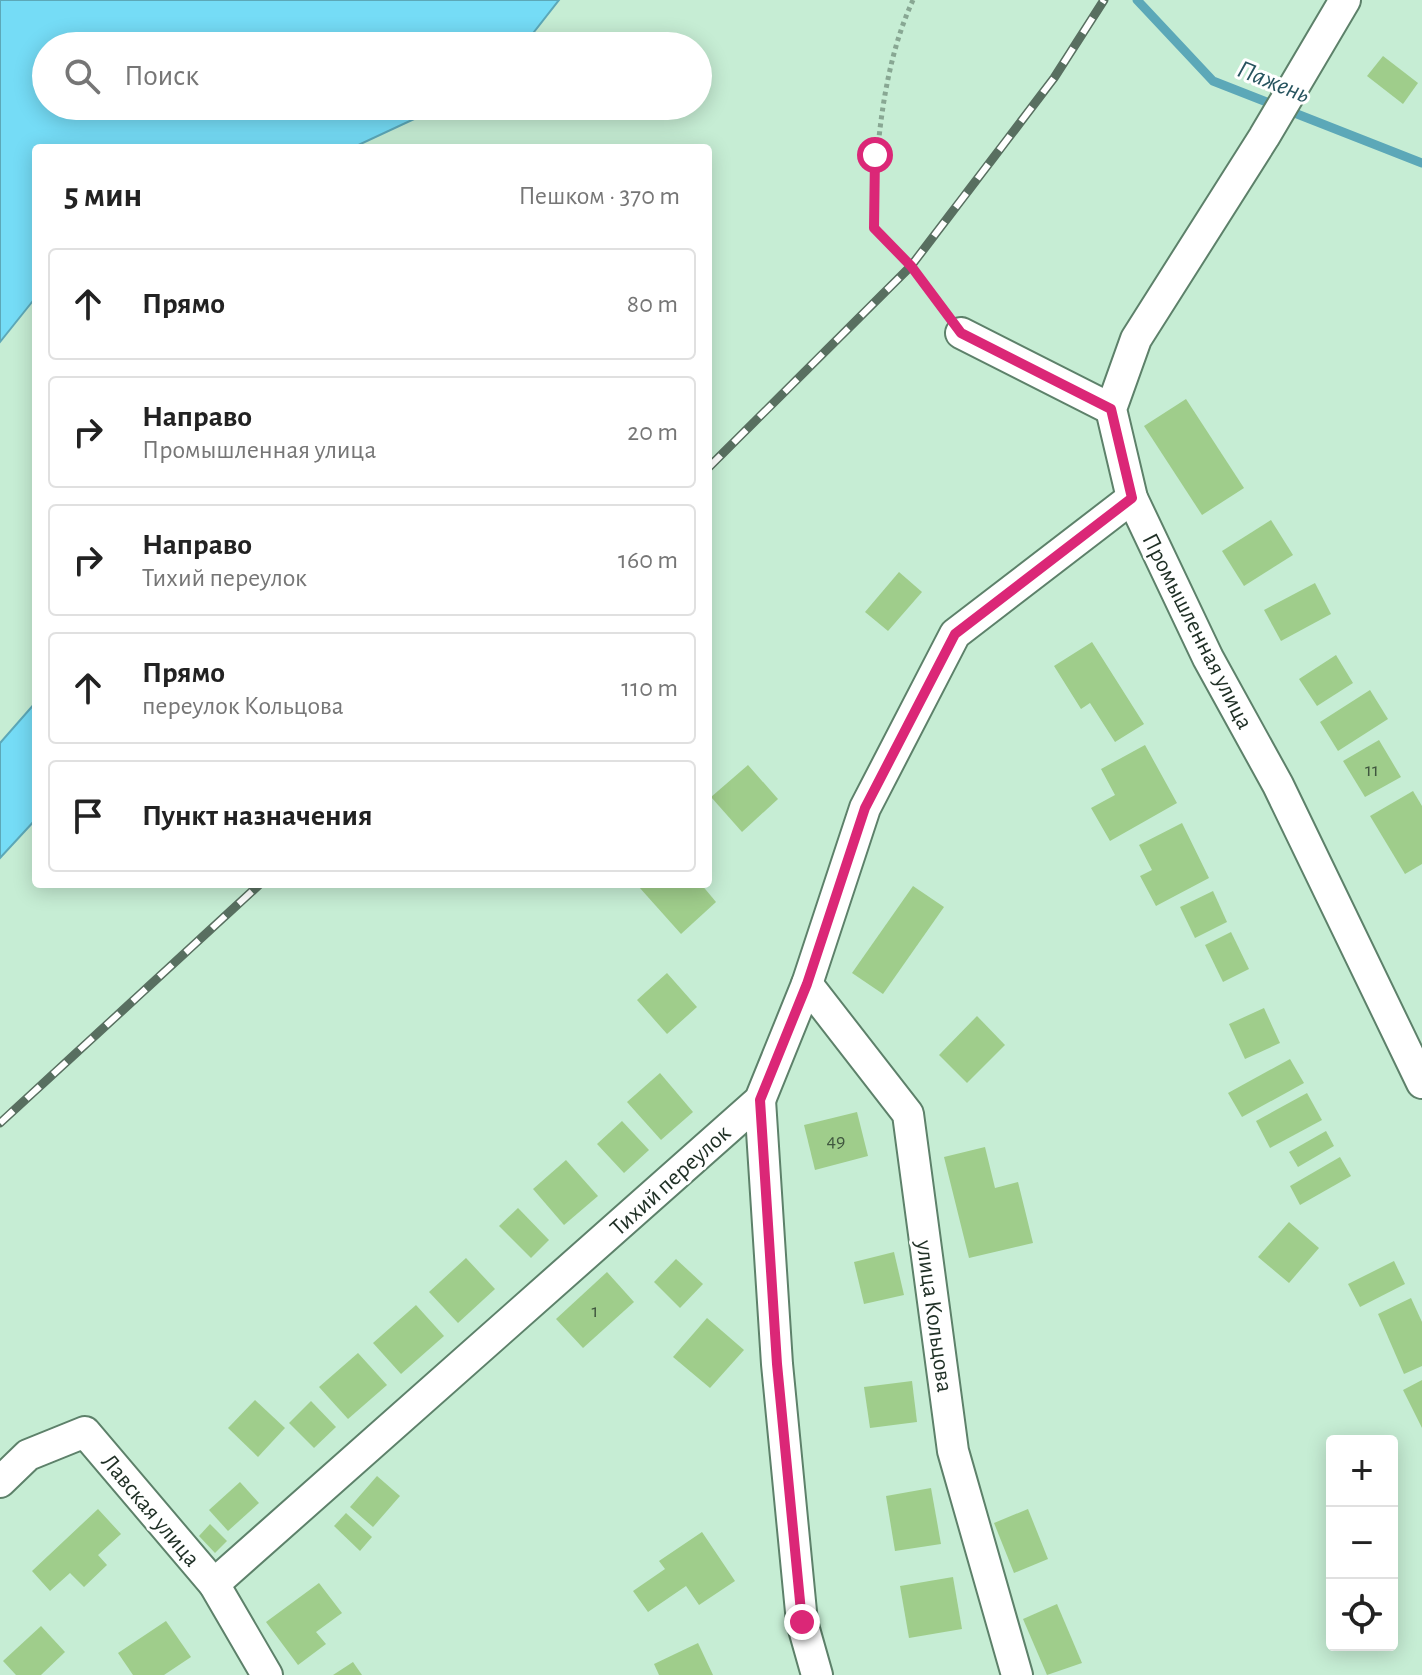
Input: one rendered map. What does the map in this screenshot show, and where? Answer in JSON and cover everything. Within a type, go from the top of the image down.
[{"type":"street","points":[[961,333],[1111,409],[1136,339],[1264,137],[1345,0]]},
{"type":"street","name":"Промышленная улица","points":[[1111,409],[1132,498],[1208,658],[1278,785],[1422,1083]]},
{"type":"street","name":"Тихий переулок","points":[[214,1584],[760,1100],[807,984],[865,808],[955,634],[1132,498]]},
{"type":"street","name":"улица Кольцова","points":[[807,984],[908,1114],[953,1451],[1017,1675]]},
{"type":"street","points":[[760,1100],[777,1364],[799,1592],[802,1622],[817,1675]]},
{"type":"street","name":"Лавская улица","points":[[0,1482],[28,1455],[85,1432],[214,1584],[267,1675]]},
{"type":"path","points":[[913,0],[903,23],[875,155],[874,228],[911,266],[961,333]]},
{"type":"water","points":[[0,0],[559,0],[534,32],[32,32],[32,120],[412,120],[361,144],[32,144],[32,302],[0,342]]},
{"type":"water","points":[[32,707],[32,823],[0,858],[0,743]]},
{"type":"building","points":[[1383,56],[1418,83],[1403,104],[1367,76]]},
{"type":"building","points":[[1186,399],[1244,488],[1202,515],[1144,426]]},
{"type":"building","points":[[1271,520],[1293,555],[1244,586],[1222,551]]},
{"type":"building","points":[[899,572],[922,592],[888,631],[865,612]]},
{"type":"building","points":[[1315,583],[1331,614],[1281,641],[1264,610]]},
{"type":"building","points":[[1092,642],[1144,724],[1115,742],[1090,703],[1081,709],[1054,666]]},
{"type":"building","points":[[1336,655],[1353,683],[1317,706],[1299,679]]},
{"type":"building","points":[[1370,690],[1388,719],[1338,751],[1320,722]]},
{"type":"building","points":[[1379,740],[1401,777],[1365,797],[1343,761]]},
{"type":"building","points":[[1145,745],[1177,803],[1110,841],[1091,808],[1115,795],[1101,769]]},
{"type":"building","points":[[748,765],[778,799],[742,832],[712,796]]},
{"type":"building","points":[[1413,791],[1422,806],[1422,864],[1405,874],[1370,816]]},
{"type":"building","points":[[1182,823],[1209,878],[1156,906],[1140,876],[1152,870],[1139,845]]},
{"type":"building","points":[[913,886],[944,907],[883,994],[852,973]]},
{"type":"building","points":[[640,888],[704,888],[716,902],[681,934]]},
{"type":"building","points":[[1213,891],[1227,922],[1195,938],[1180,907]]},
{"type":"building","points":[[1231,932],[1249,969],[1223,982],[1205,945]]},
{"type":"building","points":[[667,973],[697,1007],[667,1034],[637,1000]]},
{"type":"building","points":[[1264,1008],[1280,1043],[1245,1059],[1229,1024]]},
{"type":"building","points":[[977,1016],[1005,1045],[967,1083],[939,1055]]},
{"type":"building","points":[[1290,1059],[1304,1083],[1242,1117],[1228,1093]]},
{"type":"building","points":[[660,1073],[693,1112],[661,1140],[627,1102]]},
{"type":"building","points":[[1307,1093],[1322,1120],[1270,1148],[1256,1121]]},
{"type":"building","points":[[857,1112],[868,1156],[815,1170],[804,1125]]},
{"type":"building","points":[[622,1121],[649,1150],[624,1173],[597,1144]]},
{"type":"building","points":[[1326,1131],[1334,1146],[1298,1167],[1289,1152]]},
{"type":"building","points":[[985,1147],[995,1188],[1018,1182],[1033,1243],[969,1258],[944,1157]]},
{"type":"building","points":[[1340,1157],[1351,1176],[1300,1205],[1290,1186]]},
{"type":"building","points":[[566,1160],[598,1196],[564,1225],[533,1189]]},
{"type":"building","points":[[518,1208],[549,1240],[531,1258],[499,1226]]},
{"type":"building","points":[[1289,1222],[1319,1248],[1289,1283],[1258,1257]]},
{"type":"building","points":[[894,1252],[904,1295],[864,1304],[854,1262]]},
{"type":"building","points":[[466,1258],[495,1289],[458,1323],[429,1292]]},
{"type":"building","points":[[676,1259],[703,1284],[680,1308],[654,1282]]},
{"type":"building","points":[[1394,1261],[1405,1284],[1360,1307],[1348,1284]]},
{"type":"building","points":[[607,1272],[634,1302],[583,1348],[556,1319]]},
{"type":"building","points":[[1411,1298],[1422,1322],[1422,1366],[1404,1374],[1378,1314]]},
{"type":"building","points":[[416,1305],[444,1336],[401,1374],[373,1343]]},
{"type":"building","points":[[707,1318],[744,1350],[710,1388],[673,1357]]},
{"type":"building","points":[[358,1353],[387,1385],[348,1419],[319,1387]]},
{"type":"building","points":[[1422,1380],[1422,1428],[1403,1390]]},
{"type":"building","points":[[912,1381],[917,1422],[870,1428],[864,1387]]},
{"type":"building","points":[[255,1400],[285,1428],[258,1457],[228,1428]]},
{"type":"building","points":[[311,1401],[336,1427],[314,1448],[289,1423]]},
{"type":"building","points":[[377,1476],[400,1496],[373,1527],[350,1507]]},
{"type":"building","points":[[240,1482],[259,1503],[228,1531],[209,1510]]},
{"type":"building","points":[[931,1488],[941,1544],[895,1551],[886,1496]]},
{"type":"building","points":[[98,1509],[121,1534],[98,1555],[107,1565],[84,1587],[70,1573],[50,1591],[32,1571]]},
{"type":"building","points":[[1028,1509],[1048,1559],[1014,1573],[994,1523]]},
{"type":"building","points":[[346,1513],[372,1537],[360,1551],[334,1526]]},
{"type":"building","points":[[210,1524],[227,1541],[215,1553],[199,1536]]},
{"type":"building","points":[[702,1532],[735,1581],[699,1605],[686,1586],[648,1612],[633,1591],[665,1569],[659,1561]]},
{"type":"building","points":[[953,1577],[962,1629],[909,1638],[900,1586]]},
{"type":"building","points":[[319,1583],[342,1613],[316,1632],[326,1644],[298,1665],[266,1622]]},
{"type":"building","points":[[1057,1604],[1082,1663],[1047,1675],[1023,1619]]},
{"type":"building","points":[[166,1621],[191,1657],[164,1675],[133,1675],[118,1653]]},
{"type":"building","points":[[41,1626],[65,1652],[41,1675],[16,1675],[3,1661]]},
{"type":"building","points":[[698,1643],[713,1675],[659,1675],[654,1664]]},
{"type":"building","points":[[353,1662],[362,1675],[333,1675]]},
{"type":"waterway","name":"Пажень","points":[[1137,0],[1213,81],[1422,163]]},
{"type":"railway","points":[[712,464],[911,266],[1054,78],[1104,0]]},
{"type":"railway","points":[[0,1123],[256,888]]},
{"type":"route","points":[[802,1622],[777,1364],[760,1100],[807,984],[865,808],[955,634],[1132,498],[1111,409],[961,333],[911,266],[874,228],[875,155]]}]
